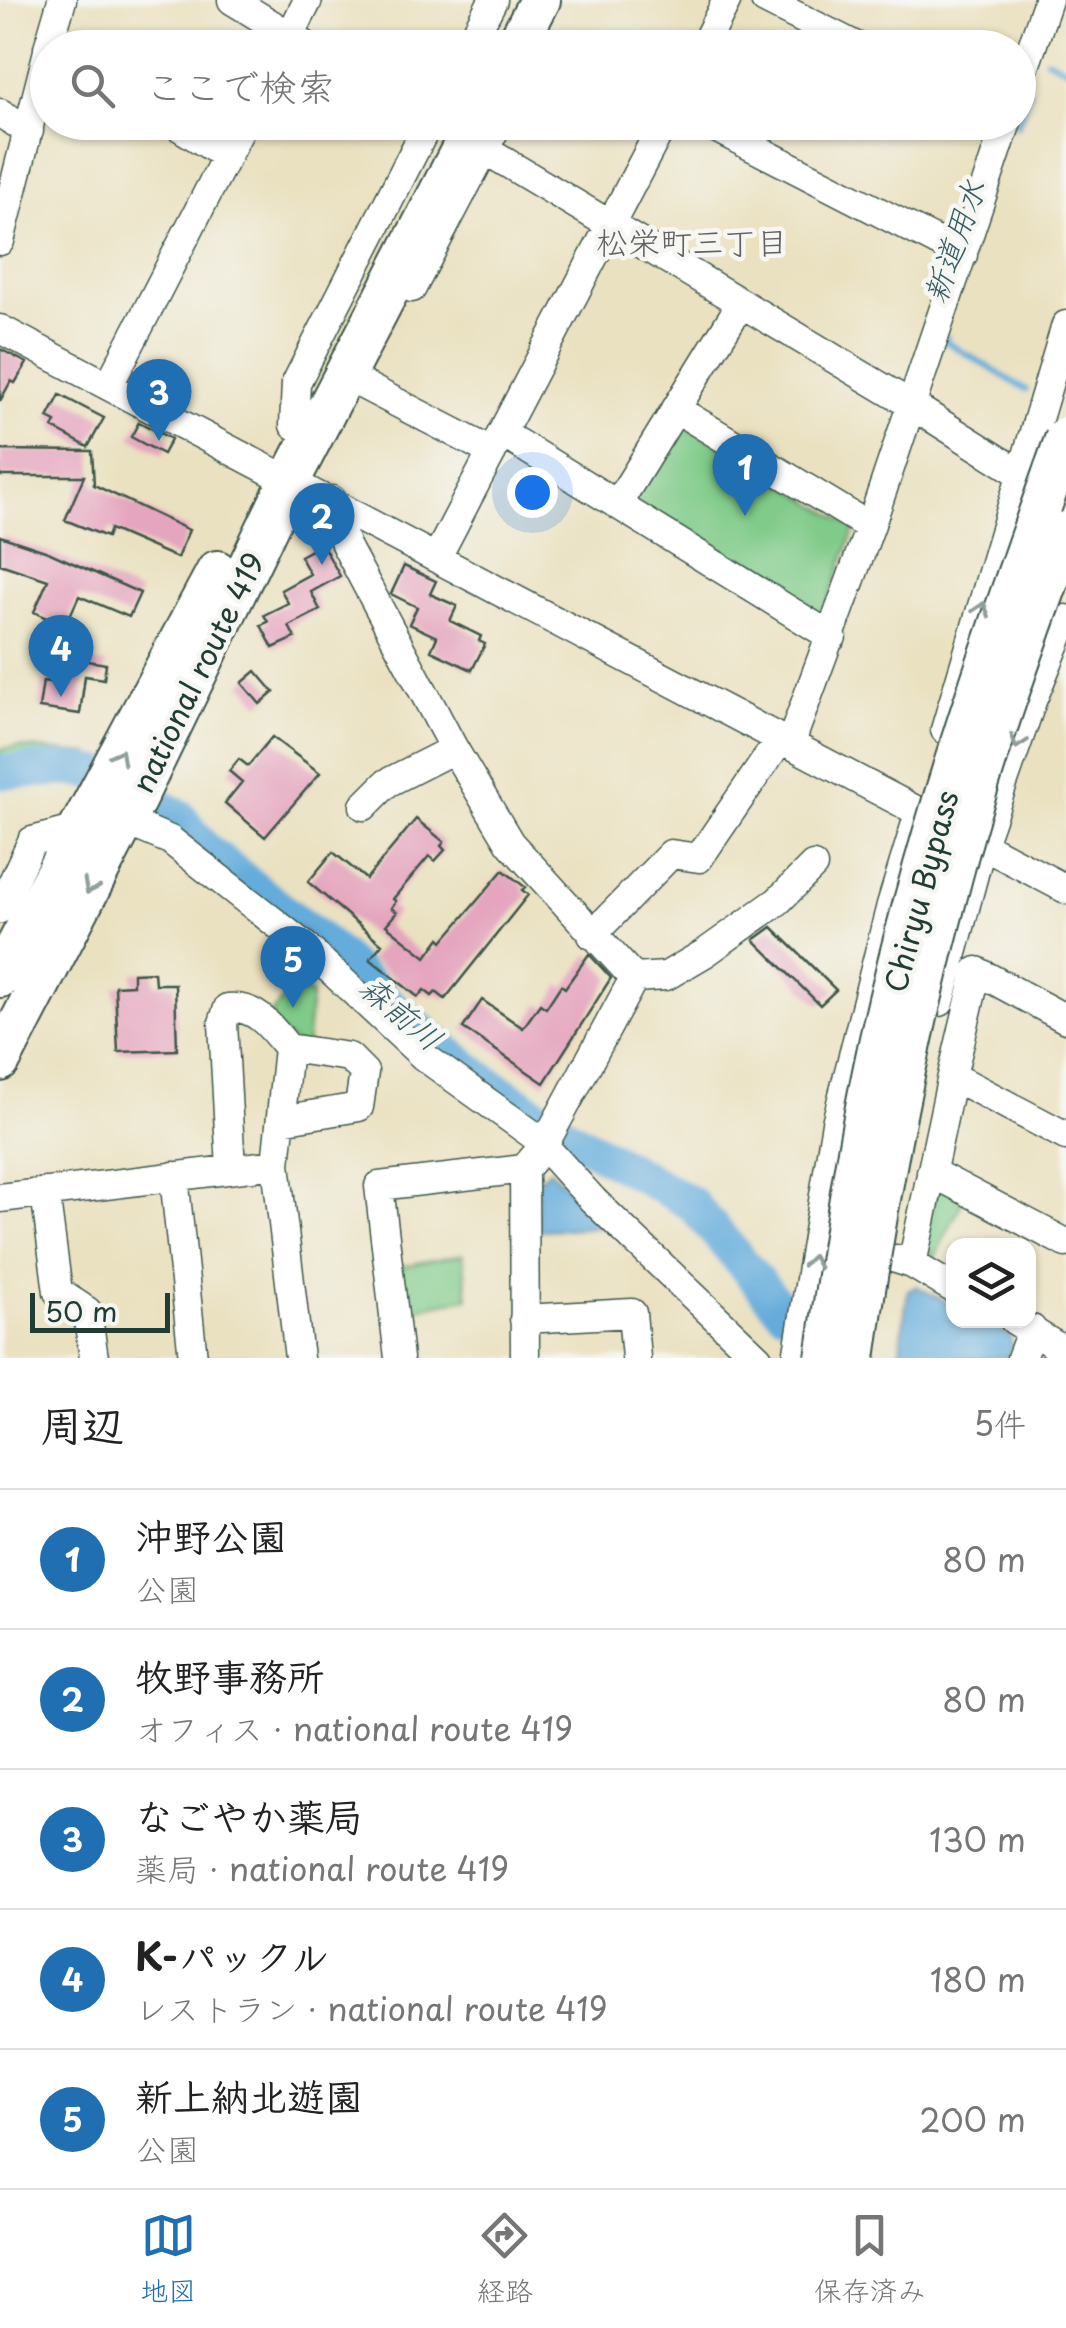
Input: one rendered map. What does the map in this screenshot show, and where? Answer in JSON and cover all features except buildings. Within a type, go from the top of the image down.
[{"type":"highway","points":[[495,30],[510,0]]},
{"type":"highway","points":[[525,30],[540,0]]},
{"type":"highway","name":"national route 419","points":[[0,1061],[440,140]]},
{"type":"highway","name":"national route 419","points":[[303,431],[478,140]]},
{"type":"highway","name":"Chiryu Bypass","points":[[826,1358],[874,1065],[912,913],[967,726],[1066,437]]},
{"type":"highway","name":"national route 419","points":[[0,977],[119,805],[141,715],[280,475]]},
{"type":"highway","name":"Chiryu Bypass","points":[[855,1358],[870,1248],[904,1074],[952,874],[1019,660],[1066,532]]},
{"type":"street","points":[[53,30],[62,0]]},
{"type":"street","points":[[232,0],[275,30]]},
{"type":"street","points":[[299,30],[308,0]]},
{"type":"street","points":[[477,30],[493,0]]},
{"type":"street","points":[[545,30],[560,0]]},
{"type":"street","points":[[712,30],[726,0]]},
{"type":"street","points":[[765,0],[824,30]]},
{"type":"street","points":[[1036,35],[1048,0]]},
{"type":"street","points":[[0,113],[29,130]]},
{"type":"street","points":[[0,241],[30,126]]},
{"type":"street","points":[[201,140],[225,155]]},
{"type":"street","points":[[109,385],[234,140]]},
{"type":"street","points":[[420,140],[296,383],[303,431],[351,404],[478,140]]},
{"type":"street","points":[[486,140],[609,225],[1066,502]]},
{"type":"street","points":[[438,557],[654,140]]},
{"type":"street","points":[[739,140],[963,255]]},
{"type":"street","points":[[592,935],[671,854],[700,858],[786,740],[832,636],[1001,140]]},
{"type":"street","points":[[618,503],[740,305]]},
{"type":"street","points":[[796,1358],[836,1123],[891,904],[1066,325]]},
{"type":"street","points":[[0,329],[1066,888]]},
{"type":"street","points":[[361,384],[498,443],[618,503],[832,636]]},
{"type":"street","points":[[676,409],[870,527]]},
{"type":"street","points":[[332,500],[346,544],[454,749],[510,843],[634,978],[666,976],[705,954],[778,902],[813,866]]},
{"type":"street","points":[[898,1260],[924,1063],[982,844],[1066,619]]},
{"type":"street","points":[[364,806],[387,784],[454,749]]},
{"type":"street","points":[[0,844],[32,841],[119,805],[170,840],[306,948],[423,1056],[536,1137],[550,1133]]},
{"type":"street","points":[[0,909],[32,841]]},
{"type":"street","points":[[869,1358],[898,1260],[931,1172],[977,971],[1066,1019]]},
{"type":"street","points":[[525,1358],[524,1169],[550,1133],[634,978]]},
{"type":"street","points":[[232,1170],[224,1023],[228,1008],[242,1007],[266,1020],[288,1048],[349,1057],[364,1072],[358,1106],[281,1120]]},
{"type":"street","points":[[288,1048],[276,1164],[299,1358]]},
{"type":"street","points":[[952,1076],[1066,1136]]},
{"type":"street","points":[[550,1133],[606,1213],[758,1358]]},
{"type":"street","points":[[0,1198],[276,1164]]},
{"type":"street","points":[[399,1358],[379,1186],[524,1169]]},
{"type":"street","points":[[931,1172],[1066,1243]]},
{"type":"street","points":[[174,1176],[193,1358]]},
{"type":"street","points":[[45,1192],[58,1292],[88,1311],[94,1358]]},
{"type":"street","points":[[898,1260],[946,1285]]},
{"type":"street","points":[[524,1319],[632,1313],[636,1358]]},
{"type":"street","points":[[1021,1358],[1023,1328]]},
{"type":"street","points":[[1028,1328],[1066,1352]]},
{"type":"green space","points":[[685,425],[855,528],[822,618],[634,504],[632,496],[676,426]]},
{"type":"green space","points":[[0,749],[89,754],[74,766],[0,769]]},
{"type":"green space","points":[[294,987],[311,994],[306,1050],[264,1022]]},
{"type":"green space","points":[[936,1184],[964,1198],[930,1267],[920,1262]]},
{"type":"green space","points":[[463,1254],[468,1298],[409,1310],[397,1267]]},
{"type":"water","points":[[550,1170],[602,1227],[538,1227],[537,1180]]},
{"type":"water","points":[[916,1286],[946,1301],[946,1328],[997,1328],[1009,1334],[1012,1345],[1007,1358],[899,1358],[908,1290]]},
{"type":"waterway","points":[[1046,59],[1066,68]]},
{"type":"waterway","name":"新道用水","points":[[947,337],[945,341],[1026,390]]},
{"type":"waterway","name":"森前川","points":[[0,772],[68,769],[99,773],[179,816],[204,848],[329,947],[403,1017],[482,1079],[565,1133],[692,1204],[782,1310]]},
{"type":"place","name":"なごやか薬局","points":[[159,441]]},
{"type":"place","name":"沖野公園","points":[[745,516]]},
{"type":"place","name":"牧野事務所","points":[[322,565]]},
{"type":"place","name":"K-パックル","points":[[61,697]]},
{"type":"place","name":"新上納北遊園","points":[[293,1008]]},
{"type":"district","name":"松栄町三丁目","points":[[692,241]]}]
